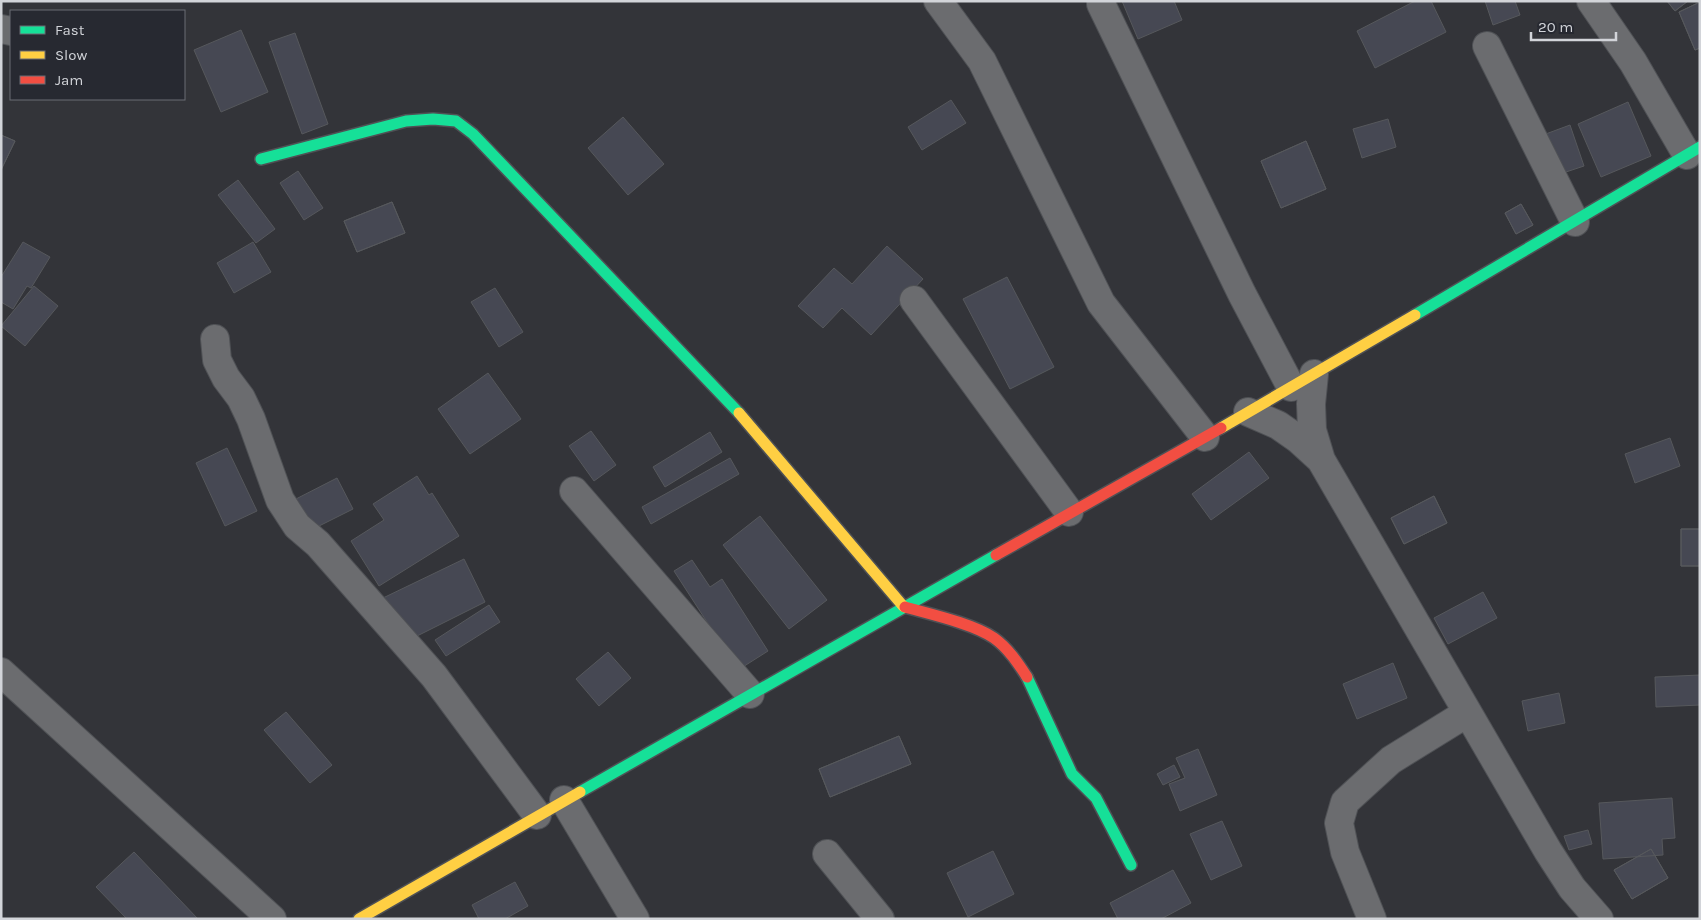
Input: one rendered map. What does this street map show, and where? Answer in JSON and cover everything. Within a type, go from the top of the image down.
[{"type":"street","points":[[938,1],[982,61],[1101,303],[1204,437]]},
{"type":"street","points":[[359,919],[903,606],[1248,412],[1575,222],[1693,151],[1591,1]]},
{"type":"street","points":[[1101,4],[1237,285],[1290,387]]},
{"type":"street","points":[[1487,46],[1575,222]]},
{"type":"street","points":[[261,159],[406,121],[433,119],[456,121],[473,134],[748,423],[903,606],[974,628],[994,638],[1015,658],[1030,681],[1072,774],[1096,798],[1131,865]]},
{"type":"street","points":[[914,300],[1070,512]]},
{"type":"street","points":[[215,339],[217,360],[252,419],[280,500],[297,526],[318,544],[434,676],[537,815]]},
{"type":"street","points":[[1314,374],[1311,404],[1312,430],[1321,460],[1548,851],[1572,888],[1599,919]]},
{"type":"street","points":[[1248,412],[1278,425],[1298,439],[1321,460]]},
{"type":"street","points":[[574,491],[750,694]]},
{"type":"street","points":[[1,672],[272,919]]},
{"type":"street","points":[[1372,919],[1346,852],[1338,823],[1345,802],[1391,760],[1467,713]]},
{"type":"street","points":[[564,800],[636,919]]},
{"type":"street","points":[[828,854],[880,919]]},
{"type":"building","points":[[1122,1],[1174,1],[1182,20],[1138,39]]},
{"type":"building","points":[[1415,1],[1431,1],[1446,32],[1375,68],[1357,31]]},
{"type":"building","points":[[1485,1],[1515,1],[1520,15],[1493,25]]},
{"type":"building","points":[[1667,1],[1688,1],[1675,11]]},
{"type":"building","points":[[1667,1],[1688,1],[1675,11]]},
{"type":"building","points":[[1700,2],[1700,48],[1695,50],[1679,12]]},
{"type":"building","points":[[1700,2],[1700,48],[1695,50],[1679,12]]},
{"type":"building","points":[[241,30],[268,92],[221,112],[194,50]]},
{"type":"building","points":[[295,33],[328,124],[302,134],[269,42]]},
{"type":"building","points":[[951,100],[966,123],[922,150],[908,127]]},
{"type":"building","points":[[1628,102],[1651,156],[1601,177],[1578,124]]},
{"type":"building","points":[[623,117],[664,164],[628,195],[588,148]]},
{"type":"building","points":[[1388,119],[1396,147],[1362,158],[1353,129]]},
{"type":"building","points":[[1570,125],[1584,166],[1557,175],[1543,135]]},
{"type":"building","points":[[1,135],[15,141],[1,170]]},
{"type":"building","points":[[1,135],[15,141],[1,170]]},
{"type":"building","points":[[1306,141],[1326,189],[1281,208],[1261,161]]},
{"type":"building","points":[[1306,141],[1326,189],[1281,208],[1261,161]]},
{"type":"building","points":[[298,171],[323,208],[304,220],[280,183]]},
{"type":"building","points":[[238,180],[275,229],[256,243],[218,195]]},
{"type":"building","points":[[392,202],[405,233],[357,252],[344,221]]},
{"type":"building","points":[[392,202],[405,233],[357,252],[344,221]]},
{"type":"building","points":[[1521,204],[1533,225],[1516,234],[1505,213]]},
{"type":"building","points":[[1521,204],[1533,225],[1516,234],[1505,213]]},
{"type":"building","points":[[23,242],[50,257],[31,288],[27,286],[13,309],[1,302],[1,277]]},
{"type":"building","points":[[253,242],[271,272],[234,293],[217,263]]},
{"type":"building","points":[[887,246],[923,279],[871,335],[842,308],[823,328],[798,306],[834,268],[852,284]]},
{"type":"building","points":[[1007,277],[1054,367],[1010,389],[963,299]]},
{"type":"building","points":[[34,286],[58,306],[25,346],[1,326]]},
{"type":"building","points":[[495,288],[523,332],[499,347],[471,302]]},
{"type":"building","points":[[488,373],[521,419],[470,454],[438,409]]},
{"type":"building","points":[[591,431],[616,465],[594,481],[569,446]]},
{"type":"building","points":[[710,432],[722,452],[665,487],[653,467]]},
{"type":"building","points":[[1670,438],[1680,466],[1635,483],[1625,454]]},
{"type":"building","points":[[227,448],[257,511],[225,526],[196,463]]},
{"type":"building","points":[[1249,452],[1269,478],[1211,520],[1192,494]]},
{"type":"building","points":[[730,458],[739,474],[651,524],[642,507]]},
{"type":"building","points":[[417,476],[429,495],[432,493],[459,536],[379,586],[351,541],[384,520],[373,504]]},
{"type":"building","points":[[337,478],[353,509],[307,532],[292,501]]},
{"type":"building","points":[[1434,496],[1447,523],[1404,544],[1391,518]]},
{"type":"building","points":[[1434,496],[1447,523],[1404,544],[1391,518]]},
{"type":"building","points":[[760,516],[827,600],[789,629],[723,545]]},
{"type":"building","points":[[1681,529],[1700,529],[1700,566],[1681,566]]},
{"type":"building","points":[[1681,529],[1700,529],[1700,566],[1681,566]]},
{"type":"building","points":[[464,559],[485,602],[405,642],[383,598]]},
{"type":"building","points":[[692,560],[710,587],[722,579],[768,651],[738,670],[674,571]]},
{"type":"building","points":[[1483,592],[1497,618],[1448,644],[1434,618]]},
{"type":"building","points":[[489,605],[500,622],[446,656],[435,640]]},
{"type":"building","points":[[608,652],[631,678],[599,706],[576,679]]},
{"type":"building","points":[[1393,663],[1407,698],[1357,719],[1343,684]]},
{"type":"building","points":[[1700,675],[1700,705],[1656,707],[1655,677]]},
{"type":"building","points":[[1559,693],[1565,723],[1528,731],[1522,701]]},
{"type":"building","points":[[286,712],[332,765],[310,783],[264,730]]},
{"type":"building","points":[[899,736],[911,764],[830,797],[819,769]]},
{"type":"building","points":[[899,736],[911,764],[830,797],[819,769]]},
{"type":"building","points":[[1198,749],[1217,795],[1180,811],[1169,784],[1185,778],[1176,758]]},
{"type":"building","points":[[1174,765],[1180,777],[1163,785],[1157,774]]},
{"type":"building","points":[[1672,798],[1675,838],[1662,839],[1663,855],[1603,859],[1599,803]]},
{"type":"building","points":[[1222,821],[1242,866],[1211,880],[1190,834]]},
{"type":"building","points":[[1588,830],[1592,844],[1569,850],[1564,836]]},
{"type":"building","points":[[1651,849],[1668,878],[1632,899],[1614,870]]},
{"type":"building","points":[[1651,849],[1668,878],[1632,899],[1614,870]]},
{"type":"building","points":[[993,851],[1014,894],[968,917],[947,873]]},
{"type":"building","points":[[134,852],[198,919],[127,919],[96,887]]},
{"type":"building","points":[[1173,870],[1191,903],[1161,919],[1118,919],[1110,903]]},
{"type":"building","points":[[515,882],[528,906],[505,919],[479,919],[472,905]]},
{"type":"traffic: fast","points":[[261,159],[406,121],[433,119],[456,121],[473,134],[739,413]]},
{"type":"traffic: fast","points":[[1415,315],[1700,147]]},
{"type":"traffic: fast","points":[[580,792],[996,555]]},
{"type":"traffic: fast","points":[[1027,677],[1072,774],[1096,798],[1131,865]]},
{"type":"traffic: slow","points":[[1221,428],[1415,315]]},
{"type":"traffic: slow","points":[[739,413],[905,607]]},
{"type":"traffic: slow","points":[[359,919],[580,792]]},
{"type":"traffic: jam","points":[[996,555],[1221,428]]},
{"type":"traffic: jam","points":[[905,607],[975,628],[994,638],[1004,646],[1027,677]]}]
